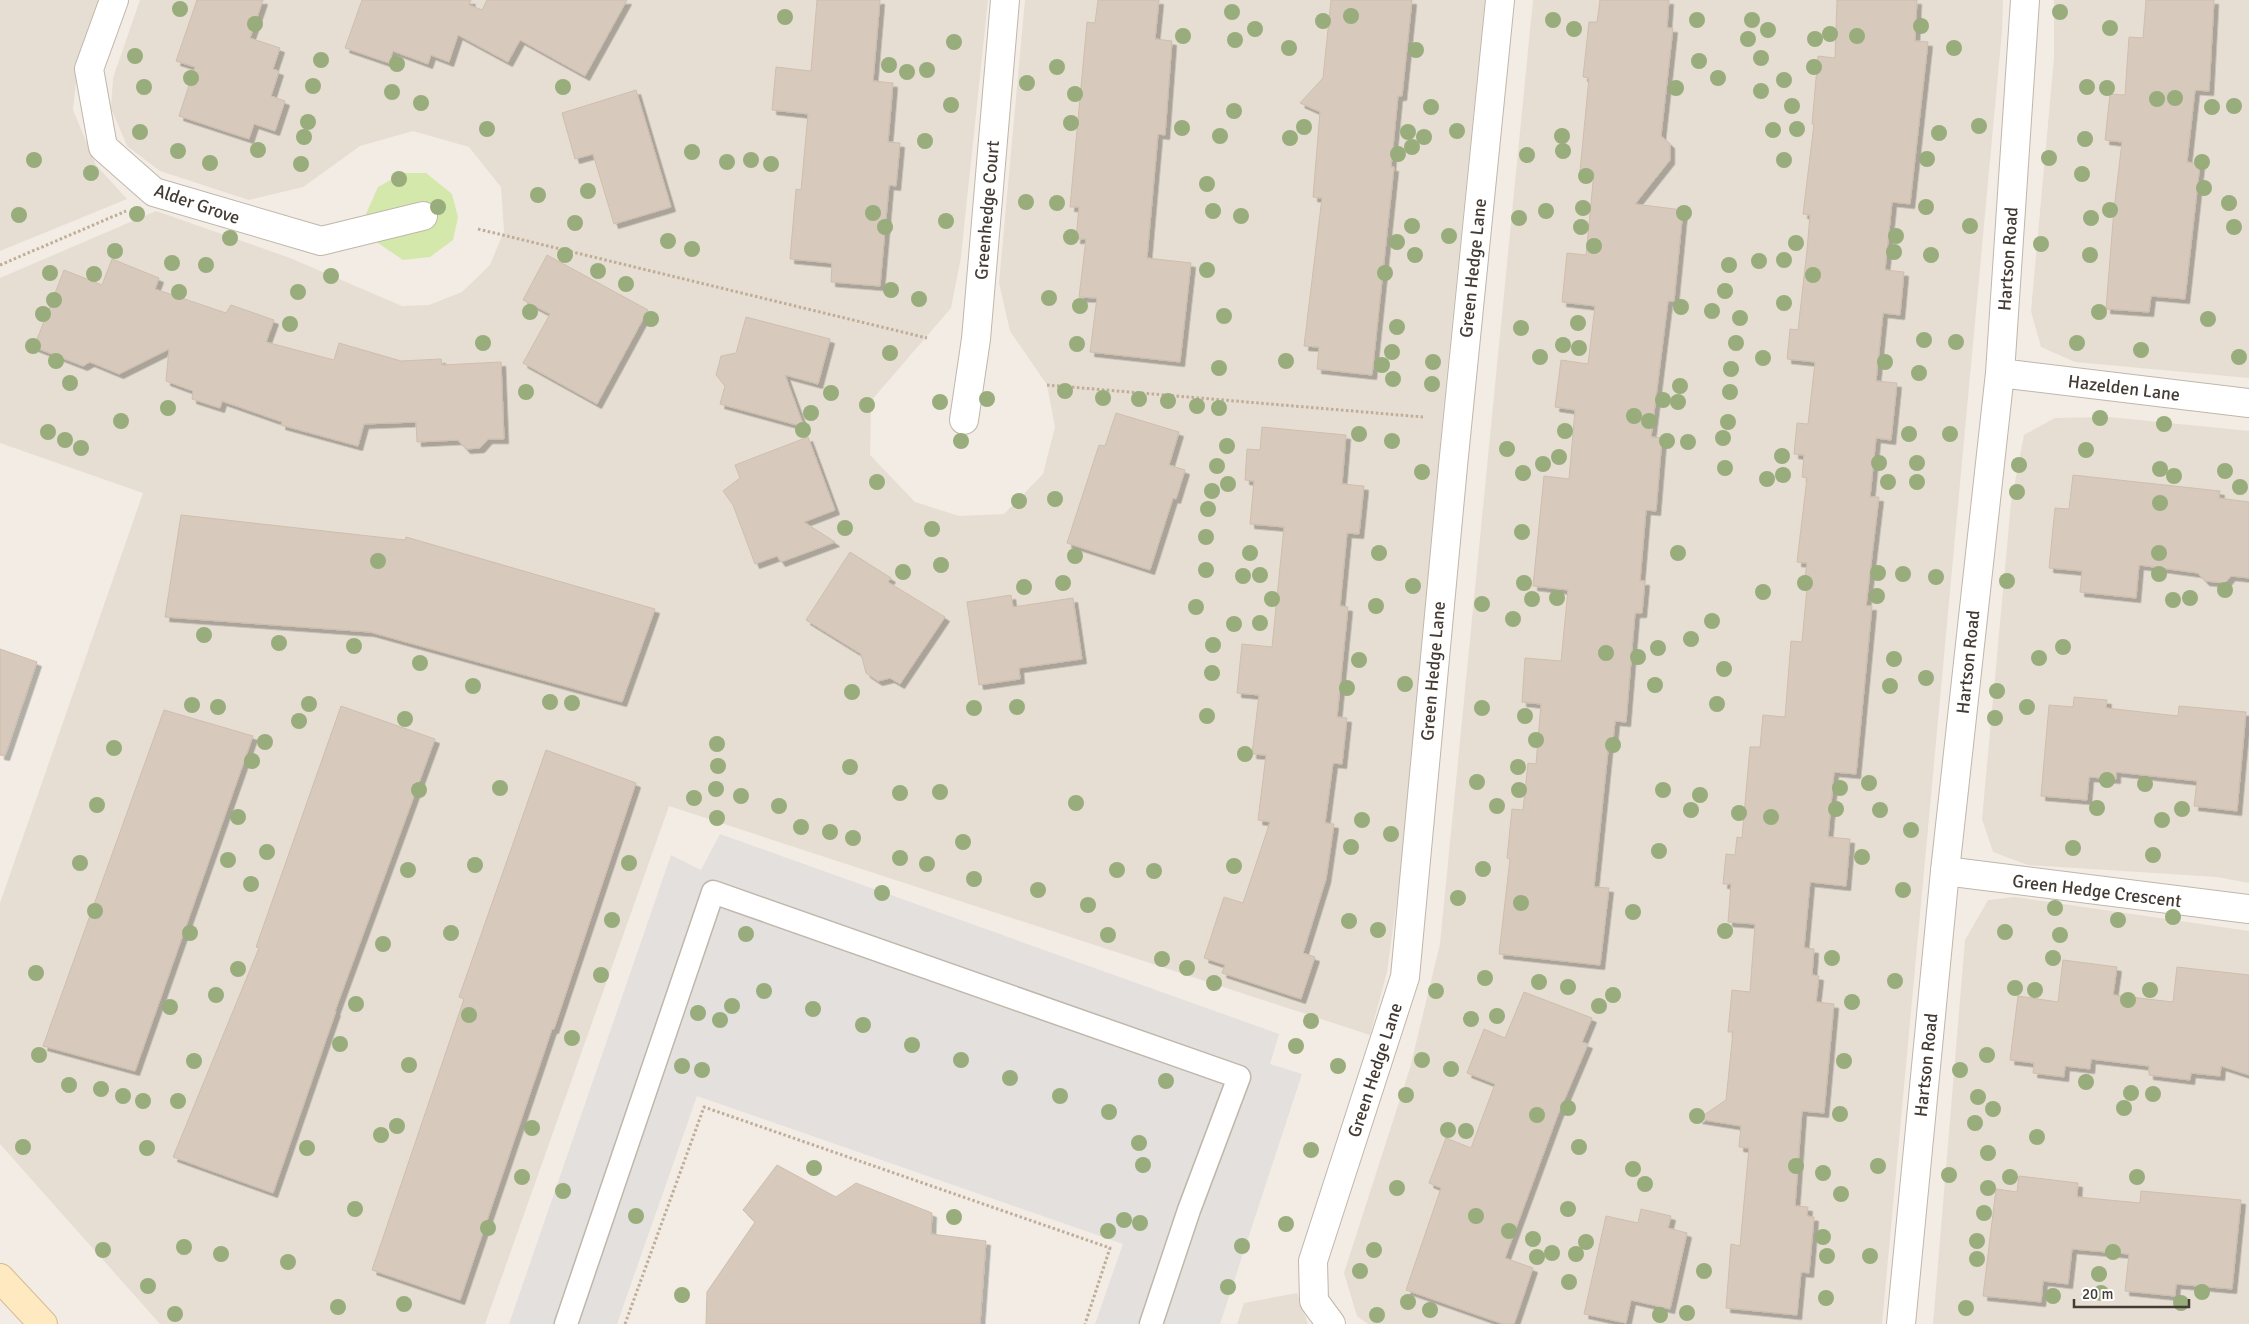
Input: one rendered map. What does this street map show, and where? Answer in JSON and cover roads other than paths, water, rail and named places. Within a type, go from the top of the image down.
[{"type":"main road","points":[[0,1278],[43,1324]]},
{"type":"street","name":"Alder Grove","points":[[114,0],[89,69],[103,147],[154,192],[321,241],[423,216]]},
{"type":"street","name":"Greenhedge Court","points":[[964,420],[976,339],[1005,0]]},
{"type":"street","name":"Green Hedge Lane","points":[[1331,1324],[1314,1301],[1313,1261],[1405,977],[1453,466],[1500,0]]},
{"type":"street","name":"Hartson Road","points":[[1900,1324],[1945,871],[2000,373],[2026,0]]},
{"type":"street","name":"Hazelden Lane","points":[[2000,373],[2249,403]]},
{"type":"street","name":"Green Hedge Crescent","points":[[1945,871],[2249,909]]},
{"type":"lane","points":[[566,1324],[713,892],[1239,1077],[1189,1210],[1151,1324]]}]
